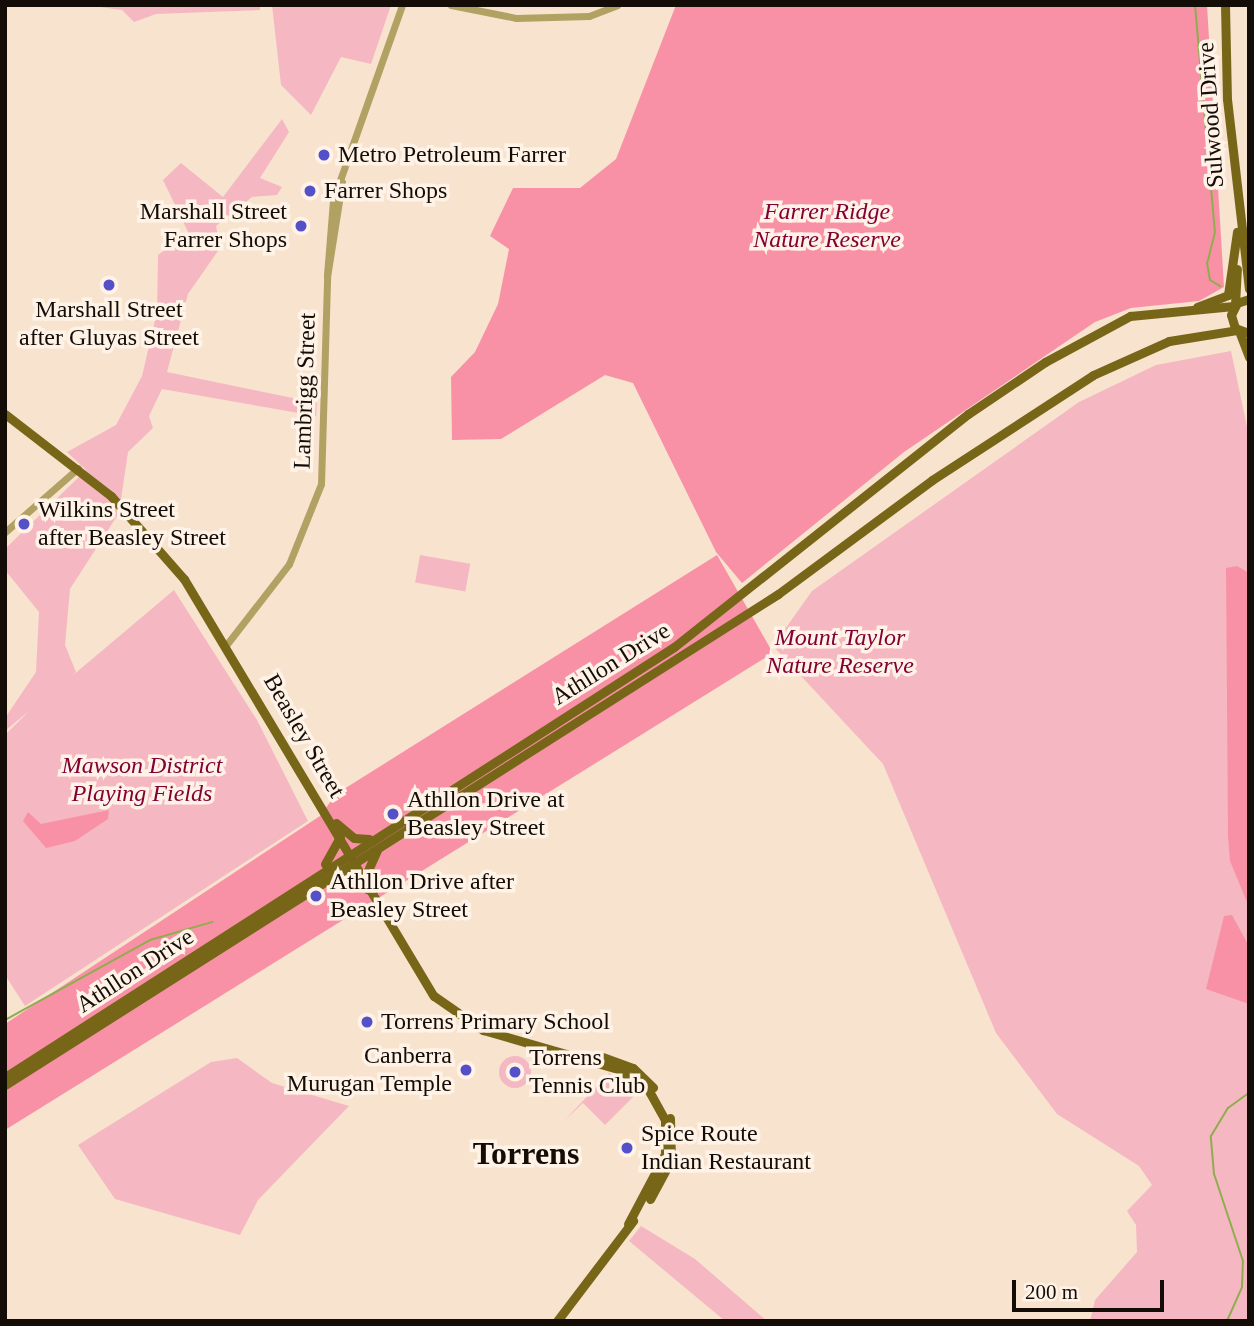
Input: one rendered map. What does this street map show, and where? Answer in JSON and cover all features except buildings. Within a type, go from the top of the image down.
[{"type":"main road","name":"Sulwood Drive","points":[[1225,5],[1238,227],[1231,319],[1242,332]]},
{"type":"main road","name":"Sulwood Drive","points":[[1238,227],[1249,289]]},
{"type":"main road","points":[[1186,310],[1228,295],[1238,227]]},
{"type":"main road","name":"Athllon Drive","points":[[5,1085],[334,874],[370,839],[686,639],[993,396],[1109,324],[1150,311],[1234,305],[1249,299]]},
{"type":"main road","points":[[1242,332],[1249,357]]},
{"type":"main road","name":"Athllon Drive","points":[[5,1077],[314,875],[385,841],[778,594],[932,480],[1093,375],[1161,344],[1242,332]]},
{"type":"main road","name":"Beasley Street","points":[[5,414],[100,486],[160,548],[226,642],[420,976],[449,1010],[483,1030],[633,1068],[667,1108],[673,1131],[669,1167],[557,1321]]},
{"type":"main road","points":[[325,812],[354,838],[370,839]]},
{"type":"main road","points":[[314,875],[340,837]]},
{"type":"main road","points":[[365,879],[368,860],[385,841]]},
{"type":"main road","points":[[334,874],[355,879],[375,898]]},
{"type":"street","name":"Lambrigg Street","points":[[226,642],[252,614],[294,555],[321,484],[327,277],[342,182],[402,5]]},
{"type":"street","points":[[451,5],[516,18],[589,16],[617,5]]},
{"type":"street","points":[[5,532],[78,468]]},
{"type":"green space","points":[[85,5],[260,5],[260,10],[156,14],[134,22],[122,10]]},
{"type":"green space","points":[[272,5],[391,5],[371,64],[341,57],[311,115],[281,85]]},
{"type":"green space","name":"Farrer Ridge Nature Reserve","points":[[676,5],[1207,5],[1224,287],[1199,301],[1131,308],[1095,322],[904,452],[742,583],[716,552],[633,383],[605,375],[501,439],[452,440],[451,377],[475,352],[498,304],[509,249],[490,236],[513,188],[580,188],[616,159]]},
{"type":"green space","name":"Mawson District Playing Fields","points":[[282,119],[289,132],[260,178],[282,187],[277,195],[252,197],[216,226],[220,248],[188,294],[167,372],[317,403],[316,416],[162,389],[149,416],[153,428],[128,452],[119,513],[70,589],[65,645],[76,672],[72,676],[174,590],[257,720],[308,821],[25,1006],[5,975],[5,735],[29,711],[5,731],[5,718],[36,672],[39,612],[5,570],[5,549],[86,470],[67,452],[116,425],[142,376],[157,312],[158,255],[188,232],[163,180],[181,163],[223,197]]},
{"type":"green space","name":"Mount Taylor Nature Reserve","points":[[1231,351],[1249,436],[1249,1321],[1090,1321],[1095,1300],[1137,1252],[1136,1225],[1127,1211],[1152,1185],[1139,1166],[1057,1114],[996,1033],[883,764],[773,646],[812,591],[1079,402],[1156,365]]},
{"type":"green space","points":[[420,555],[470,564],[465,591],[415,583]]},
{"type":"green space","points":[[717,555],[773,653],[5,1130],[5,1024],[320,816],[336,794]]},
{"type":"green space","points":[[1237,566],[1249,573],[1249,907],[1230,861],[1228,837],[1226,568]]},
{"type":"green space","points":[[109,810],[108,819],[75,841],[46,848],[23,821],[28,812],[41,824]]},
{"type":"green space","points":[[1232,915],[1249,946],[1249,1004],[1206,989],[1224,916]]},
{"type":"green space","name":"Torrens Tennis Club","points":[[515,1056],[526,1061],[531,1072],[526,1083],[515,1088],[504,1083],[499,1072],[504,1061]]},
{"type":"green space","points":[[237,1058],[272,1083],[349,1106],[258,1200],[240,1235],[115,1199],[78,1145],[211,1062]]},
{"type":"green space","points":[[609,1073],[639,1091],[605,1125],[583,1103],[565,1120]]},
{"type":"green space","points":[[641,1226],[695,1259],[767,1321],[725,1321],[629,1241]]},
{"type":"waterway","points":[[1195,5],[1215,232],[1207,263],[1210,280],[1220,286]]},
{"type":"waterway","points":[[5,1020],[150,940],[212,922]]},
{"type":"waterway","points":[[1227,1321],[1242,1287],[1243,1261],[1214,1174],[1211,1136],[1228,1108],[1249,1093]]},
{"type":"place","name":"Metro Petroleum Farrer","points":[[324,155]]},
{"type":"place","name":"Farrer Shops","points":[[310,191]]},
{"type":"place","name":"Marshall Street Farrer Shops","points":[[301,226]]},
{"type":"place","name":"Marshall Street after Gluyas Street","points":[[109,285]]},
{"type":"place","name":"Wilkins Street after Beasley Street","points":[[24,524]]},
{"type":"place","name":"Athllon Drive at Beasley Street","points":[[393,814]]},
{"type":"place","name":"Athllon Drive after Beasley Street","points":[[316,896]]},
{"type":"place","name":"Torrens Primary School","points":[[367,1022]]},
{"type":"place","name":"Canberra Murugan Temple","points":[[466,1070]]},
{"type":"place","name":"Torrens Tennis Club","points":[[515,1072]]},
{"type":"place","name":"Spice Route Indian Restaurant","points":[[627,1148]]},
{"type":"district","name":"Torrens","points":[[526,1153]]}]
